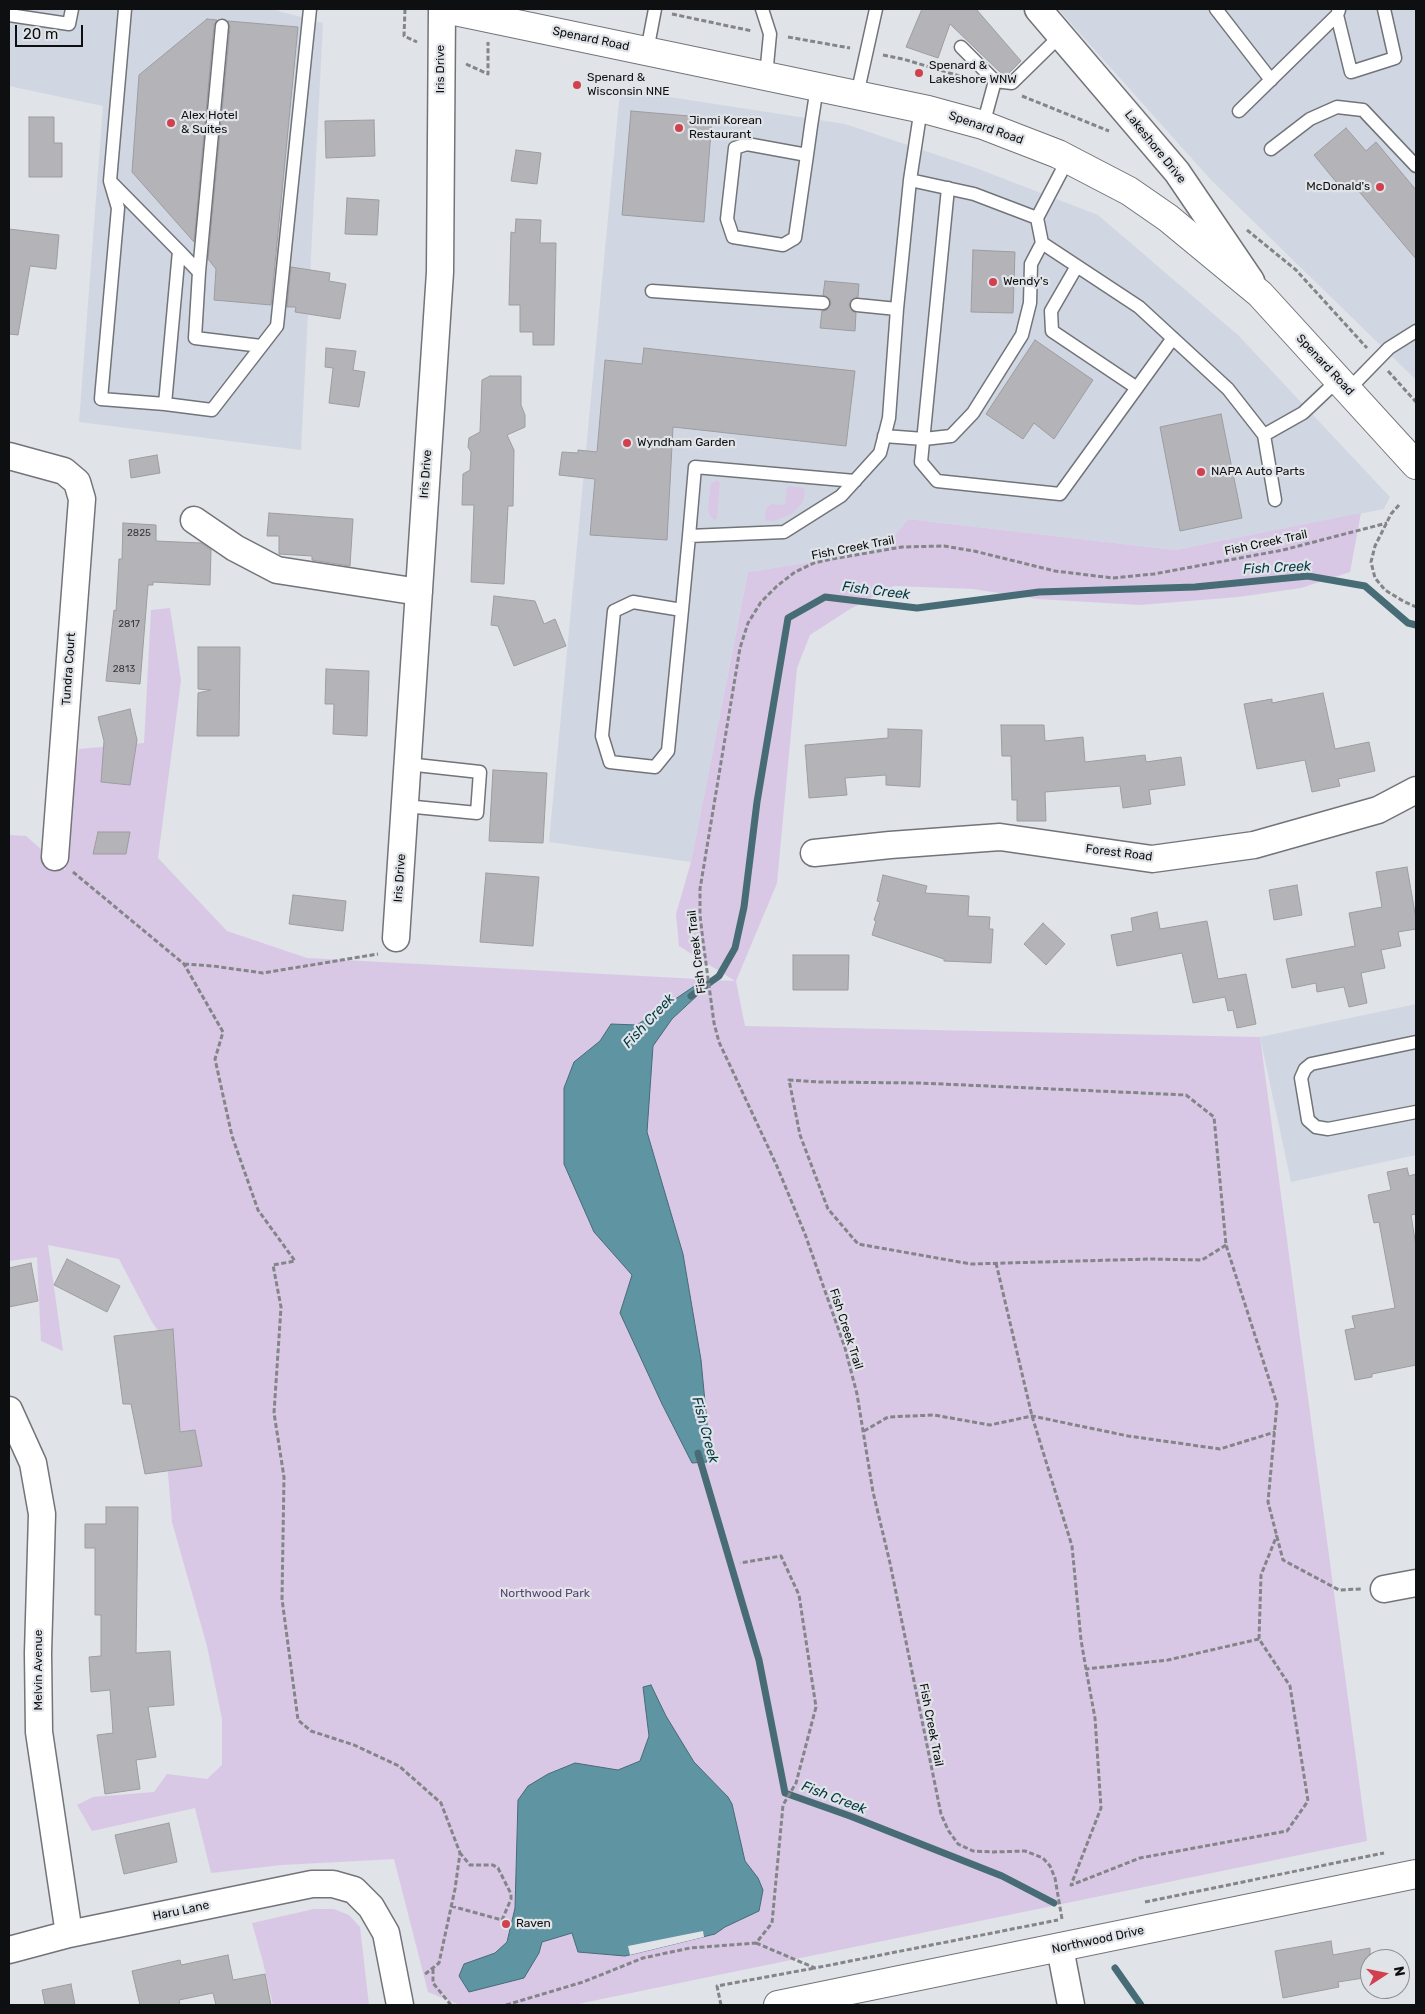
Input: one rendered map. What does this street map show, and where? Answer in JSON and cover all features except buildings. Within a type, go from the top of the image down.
[{"type":"main road","name":"Spenard Road","points":[[443,9],[921,108],[983,125],[1068,159],[1129,191],[1152,207],[1187,233],[1260,294],[1416,465]]},
{"type":"main road","name":"Northwood Drive","points":[[778,2005],[1416,1874]]},
{"type":"street","name":"Iris Drive","points":[[396,938],[440,272],[443,9]]},
{"type":"street","name":"Lakeshore Drive","points":[[1038,9],[1177,172],[1260,294]]},
{"type":"street","points":[[1152,207],[1175,206],[1183,200],[1184,191],[1177,172]]},
{"type":"street","name":"Tundra Court","points":[[9,456],[64,471],[77,482],[82,499],[55,857]]},
{"type":"street","points":[[194,520],[235,548],[277,570],[419,592]]},
{"type":"street","name":"Forest Road","points":[[814,853],[1000,837],[1152,859],[1254,845],[1378,810],[1416,790]]},
{"type":"street","name":"Melvin Avenue","points":[[9,1410],[33,1463],[42,1514],[38,1653],[39,1732],[68,1934]]},
{"type":"street","points":[[1384,1589],[1416,1582]]},
{"type":"street","name":"Haru Lane","points":[[9,1950],[68,1934],[312,1884],[333,1884],[354,1890],[371,1907],[386,1933],[400,2005]]},
{"type":"street","points":[[1060,1948],[1071,2005]]},
{"type":"lane","points":[[9,14],[69,24],[72,9]]},
{"type":"lane","points":[[125,9],[110,181],[118,208],[101,399],[212,410],[277,326],[310,9]]},
{"type":"lane","points":[[647,51],[655,9]]},
{"type":"lane","points":[[762,9],[770,34],[766,76]]},
{"type":"lane","points":[[857,95],[876,9]]},
{"type":"lane","points":[[1216,9],[1271,80]]},
{"type":"lane","points":[[1338,12],[1351,72],[1395,58],[1384,9]]},
{"type":"lane","points":[[1239,111],[1338,12]]},
{"type":"lane","points":[[222,26],[194,338],[261,346]]},
{"type":"lane","points":[[961,47],[995,81],[1012,83],[1067,42]]},
{"type":"lane","points":[[983,125],[995,81]]},
{"type":"lane","points":[[807,154],[747,144],[735,148],[727,219],[732,237],[783,245],[795,238],[817,86]]},
{"type":"lane","points":[[1271,149],[1310,119],[1337,107],[1363,110],[1416,166]]},
{"type":"lane","points":[[689,536],[784,532],[841,496],[880,453],[889,418],[897,309],[910,180],[921,108]]},
{"type":"lane","points":[[884,436],[924,439],[951,436],[973,412],[1022,335],[1030,304],[1031,264],[1042,243],[1037,218],[1068,159]]},
{"type":"lane","points":[[910,180],[974,194],[1037,218]]},
{"type":"lane","points":[[110,181],[199,272]]},
{"type":"lane","points":[[948,188],[921,462],[937,481],[1060,494],[1173,338]]},
{"type":"lane","points":[[1042,243],[1140,307],[1228,389],[1264,436],[1275,500]]},
{"type":"lane","points":[[164,404],[179,250]]},
{"type":"lane","points":[[1077,266],[1051,311],[1052,331],[1137,388]]},
{"type":"lane","points":[[652,291],[823,304]]},
{"type":"lane","points":[[857,305],[897,309]]},
{"type":"lane","points":[[1264,436],[1303,413],[1343,385],[1389,348],[1416,331]]},
{"type":"lane","points":[[682,610],[633,602],[614,611],[602,736],[610,762],[655,767],[668,751],[682,610],[695,467],[855,481]]},
{"type":"lane","points":[[405,806],[477,814],[480,772],[407,764]]},
{"type":"lane","points":[[1416,1042],[1311,1064],[1305,1069],[1300,1078],[1308,1120],[1316,1127],[1328,1129],[1416,1112]]},
{"type":"path","points":[[1398,505],[1375,546],[1371,562],[1375,578],[1385,590],[1416,607]]},
{"type":"path","name":"Fish Creek Trail","points":[[1062,1919],[1055,1878],[1050,1866],[1043,1858],[1025,1851],[973,1851],[958,1844],[948,1830],[941,1814],[890,1563],[873,1492],[857,1394],[845,1348],[804,1234],[776,1164],[719,1042],[714,1023],[700,915],[700,889],[740,648],[748,623],[762,602],[777,586],[795,572],[814,563],[832,559],[902,547],[944,546],[1075,574],[1114,578],[1136,576],[1283,550],[1387,523]]},
{"type":"path","points":[[55,857],[184,964],[223,1032],[215,1059],[232,1136],[258,1210],[295,1261],[273,1265],[281,1307],[274,1413],[284,1477],[282,1599],[298,1720],[311,1731],[354,1745],[399,1766],[441,1803],[460,1853],[470,1865],[493,1865],[498,1868],[511,1894],[511,1899],[502,1920],[452,1906]]},
{"type":"path","points":[[184,964],[263,973],[383,953],[396,938]]},
{"type":"path","points":[[1226,1245],[1202,1260],[1149,1259],[972,1264],[858,1244],[828,1209],[800,1135],[789,1080],[920,1082],[1186,1095],[1214,1117],[1226,1245],[1277,1404],[1268,1502],[1283,1560],[1340,1590],[1384,1589]]},
{"type":"path","points":[[996,1263],[1032,1416],[1072,1546],[1081,1640],[1095,1718],[1101,1808],[1072,1885],[1140,1858],[1286,1831],[1308,1801],[1290,1686],[1259,1638],[1261,1575],[1277,1535]]},
{"type":"path","points":[[864,1431],[888,1418],[934,1415],[990,1425],[1032,1416],[1128,1436],[1220,1449],[1275,1432]]},
{"type":"path","points":[[740,1563],[781,1556],[799,1595],[816,1707],[796,1783],[783,1805],[772,1923],[756,1943]]},
{"type":"path","points":[[1086,1670],[1168,1660],[1259,1638]]},
{"type":"path","points":[[1138,1903],[1390,1852]]},
{"type":"path","points":[[424,1975],[439,1963],[452,1906],[460,1853]]},
{"type":"path","points":[[721,2005],[717,1986],[1072,1917]]},
{"type":"path","points":[[506,2005],[583,1982],[643,1958],[690,1948],[756,1943],[815,1968]]},
{"type":"path","points":[[433,1968],[433,1983],[451,2005]]},
{"type":"shaded area","points":[[9,9],[271,9],[323,23],[301,450],[79,422],[103,106],[9,86]]},
{"type":"shaded area","points":[[1058,9],[1416,9],[1416,380],[1211,180]]},
{"type":"shaded area","points":[[624,90],[845,124],[976,168],[1098,215],[1238,335],[1390,497],[1384,509],[1175,550],[908,519],[882,551],[748,572],[691,862],[549,842],[619,101]]},
{"type":"shaded area","points":[[1416,1004],[1416,1155],[1291,1182],[1260,1037]]},
{"type":"green space","points":[[718,480],[720,484],[717,518],[714,520],[708,511],[710,487],[712,483]]},
{"type":"green space","points":[[787,487],[804,488],[803,502],[792,514],[774,521],[767,521],[765,519],[766,508],[771,504],[785,505]]},
{"type":"green space","name":"Northwood Park","points":[[1361,513],[1350,572],[1301,588],[1238,597],[1140,605],[1038,599],[973,589],[894,586],[850,609],[810,635],[797,668],[777,883],[736,981],[745,1026],[1260,1037],[1367,1841],[573,2005],[460,2005],[428,1992],[394,1859],[282,1865],[211,1873],[195,1808],[92,1831],[77,1805],[93,1797],[154,1792],[167,1774],[207,1779],[222,1765],[222,1719],[207,1646],[172,1522],[164,1425],[174,1354],[152,1322],[119,1259],[48,1245],[63,1351],[41,1341],[37,1257],[9,1261],[9,835],[26,836],[65,870],[67,826],[79,749],[144,743],[151,610],[170,608],[181,680],[158,858],[227,931],[307,958],[735,981],[679,946],[676,914],[691,862],[748,572],[882,551],[908,519],[1175,550]]},
{"type":"green space","points":[[314,1909],[334,1909],[349,1915],[360,1927],[369,2005],[273,2005],[252,1923]]},
{"type":"water","points":[[696,985],[700,993],[672,1019],[653,1046],[647,1132],[683,1254],[701,1360],[709,1444],[707,1462],[692,1463],[662,1404],[620,1313],[632,1275],[594,1232],[564,1164],[564,1088],[574,1062],[600,1041],[611,1024],[637,1025]]},
{"type":"water","points":[[651,1685],[666,1716],[694,1762],[728,1797],[732,1804],[745,1861],[758,1878],[763,1890],[759,1911],[725,1927],[715,1934],[625,1956],[578,1952],[572,1933],[542,1942],[539,1953],[524,1978],[469,1992],[459,1976],[464,1964],[495,1953],[507,1942],[515,1908],[518,1800],[528,1786],[548,1774],[575,1763],[618,1770],[640,1761],[649,1736],[643,1687]]},
{"type":"pier","points":[[703,1931],[704,1937],[630,1955],[628,1946]]},
{"type":"waterway","name":"Fish Creek","points":[[691,996],[719,976],[735,948],[744,907],[757,802],[788,618],[825,597],[917,608],[1039,592],[1195,587],[1308,576],[1365,586],[1408,623],[1416,625]]},
{"type":"waterway","name":"Fish Creek","points":[[698,1453],[759,1660],[785,1793],[850,1816],[1002,1876],[1054,1903]]},
{"type":"waterway","name":"Fish Creek","points":[[1115,1968],[1141,2005]]},
{"type":"place","name":"Spenard & Lakeshore WNW","points":[[919,73]]},
{"type":"place","name":"Spenard & Wisconsin NNE","points":[[577,85]]},
{"type":"place","name":"Alex Hotel & Suites","points":[[171,123]]},
{"type":"place","name":"Jinmi Korean Restaurant","points":[[679,128]]},
{"type":"place","name":"McDonald's","points":[[1380,187]]},
{"type":"place","name":"Wendy's","points":[[993,282]]},
{"type":"place","name":"Wyndham Garden","points":[[627,443]]},
{"type":"place","name":"NAPA Auto Parts","points":[[1201,472]]},
{"type":"place","name":"Raven","points":[[506,1924]]}]
